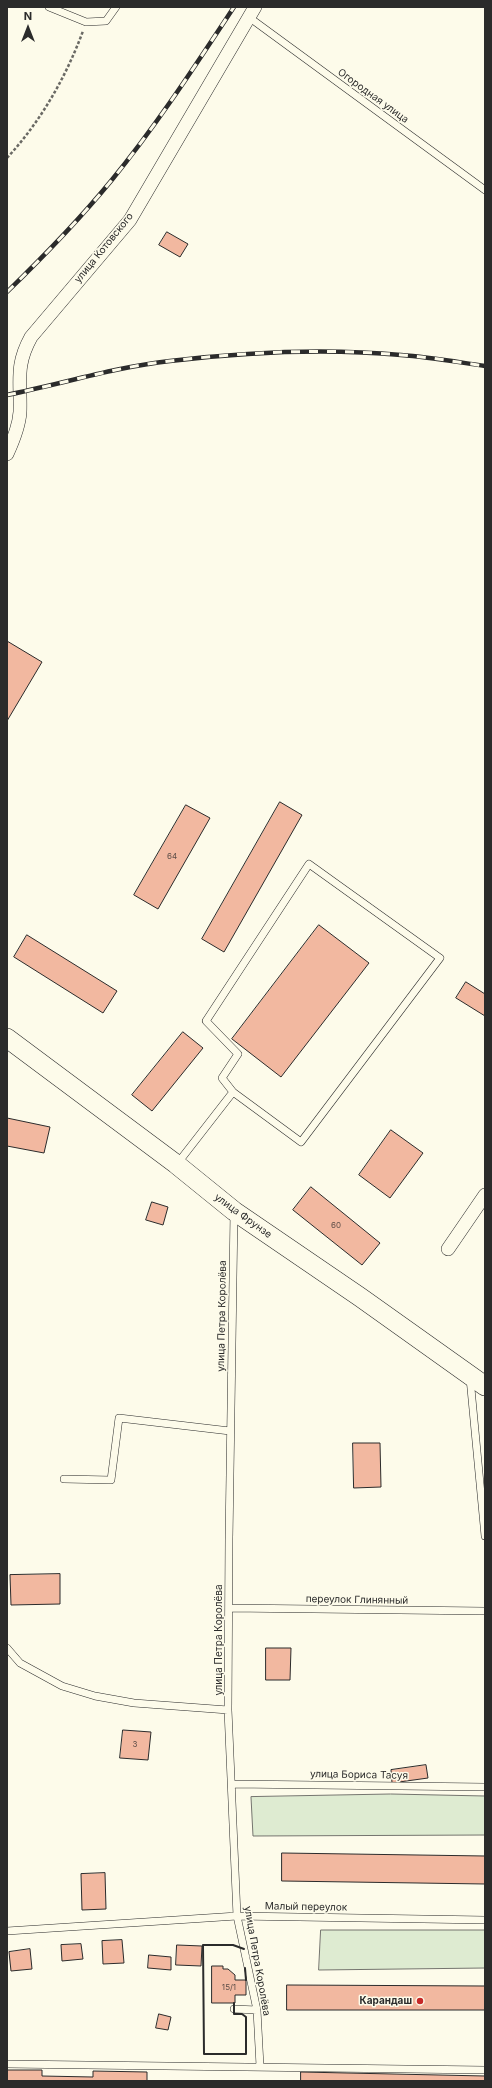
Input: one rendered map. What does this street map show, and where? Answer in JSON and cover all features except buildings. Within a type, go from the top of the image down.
[{"type":"main road","name":"улица Фрунзе","points":[[7,1038],[176,1164],[234,1211],[360,1297],[485,1386]]},
{"type":"street","name":"улица Котовского","points":[[7,454],[15,436],[20,414],[19,369],[23,351],[28,342],[130,220],[252,12]]},
{"type":"street","points":[[448,1249],[485,1195]]},
{"type":"lane","points":[[49,7],[86,22],[106,21],[116,7]]},
{"type":"lane","name":"Огородная улица","points":[[252,12],[485,190]]},
{"type":"lane","points":[[309,864],[440,958],[301,1142],[232,1092],[222,1078],[238,1054],[206,1021],[309,864]]},
{"type":"lane","points":[[176,1164],[232,1092]]},
{"type":"lane","name":"улица Петра Королёва","points":[[234,1211],[230,1430],[228,1710],[233,1784],[237,1916],[257,2010],[260,2066]]},
{"type":"lane","points":[[470,1376],[485,1536]]},
{"type":"lane","points":[[64,1479],[111,1480],[119,1418],[230,1430]]},
{"type":"lane","name":"переулок Глинянный","points":[[229,1608],[485,1611]]},
{"type":"lane","points":[[7,1648],[20,1663],[62,1686],[95,1696],[134,1702],[228,1710]]},
{"type":"lane","name":"улица Бориса Тасуя","points":[[233,1784],[485,1787]]},
{"type":"lane","name":"Малый переулок","points":[[7,1931],[237,1916],[485,1920]]},
{"type":"lane","points":[[234,2009],[257,2010]]},
{"type":"lane","points":[[7,2064],[485,2070]]},
{"type":"path","points":[[7,158],[25,138],[58,87],[76,49],[86,22]]},
{"type":"green space","points":[[391,1794],[485,1796],[485,1835],[253,1836],[251,1797]]},
{"type":"green space","points":[[321,1930],[485,1930],[485,1968],[319,1970]]},
{"type":"railway","points":[[7,292],[74,224],[128,160],[175,96],[234,7]]},
{"type":"railway","points":[[7,395],[129,367],[199,358],[256,353],[315,351],[372,353],[422,357],[485,366]]},
{"type":"wall","points":[[234,2003],[234,2014],[242,2014],[246,2017],[246,2054],[204,2054],[203,1945],[233,1945],[244,1949]]},
{"type":"wall","points":[[245,1968],[246,1980]]},
{"type":"place","name":"Карандаш","points":[[420,2001]]}]
